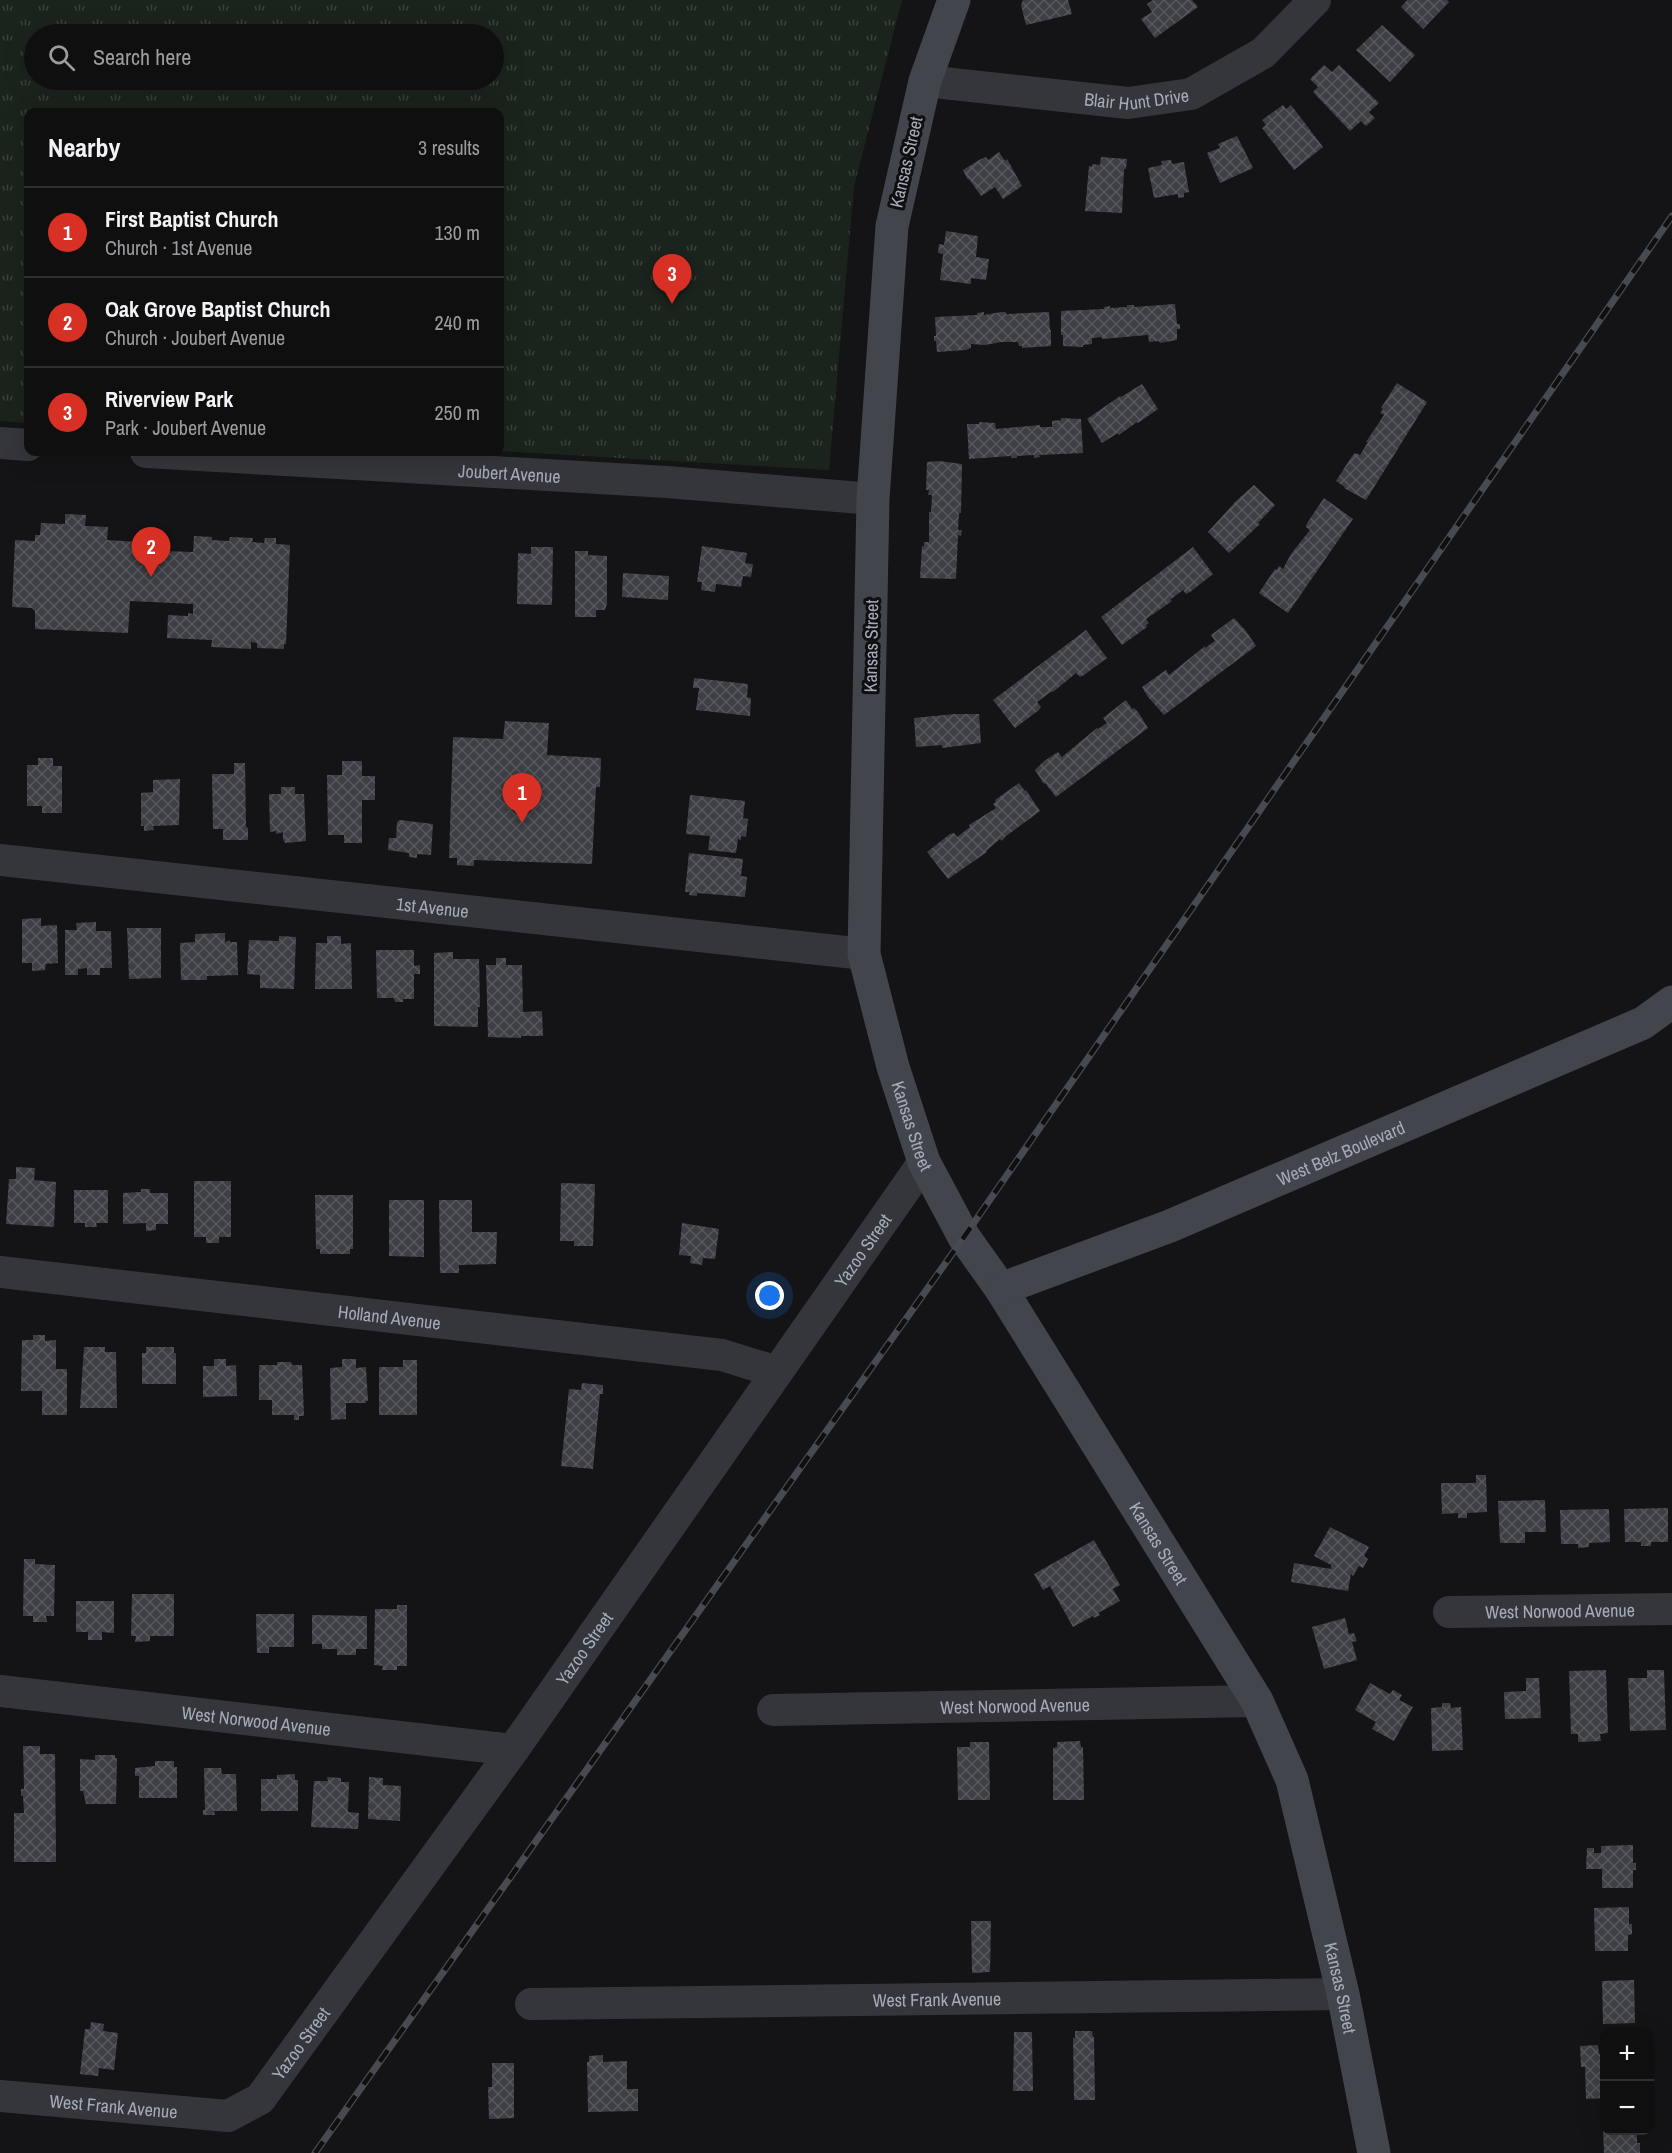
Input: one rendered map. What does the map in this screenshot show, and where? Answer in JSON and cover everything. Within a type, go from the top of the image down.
[{"type":"street","name":"Kansas Street","points":[[954,0],[924,81],[892,226],[873,499],[864,954],[893,1067],[924,1162],[964,1237],[1001,1289],[1257,1701],[1292,1780],[1343,1994],[1374,2153]]},
{"type":"street","name":"Blair Hunt Drive","points":[[924,81],[1128,103],[1191,94],[1263,52],[1315,0]]},
{"type":"street","points":[[0,443],[24,445]]},
{"type":"street","name":"Joubert Avenue","points":[[215,456],[667,482],[873,499]]},
{"type":"street","name":"1st Avenue","points":[[0,860],[864,954]]},
{"type":"street","name":"West Belz Boulevard","points":[[1001,1289],[1170,1226],[1644,1023],[1672,1002]]},
{"type":"street","name":"Yazoo Street","points":[[228,2116],[260,2099],[513,1750],[924,1162]]},
{"type":"street","name":"Holland Avenue","points":[[0,1272],[722,1355],[777,1372]]},
{"type":"street","name":"West Norwood Avenue","points":[[1449,1612],[1672,1609]]},
{"type":"street","name":"West Norwood Avenue","points":[[0,1691],[513,1750]]},
{"type":"street","name":"West Norwood Avenue","points":[[773,1710],[1257,1701]]},
{"type":"street","name":"West Frank Avenue","points":[[531,2004],[1343,1994]]},
{"type":"street","name":"West Frank Avenue","points":[[0,2096],[228,2116]]},
{"type":"green space","points":[[0,0],[902,0],[854,186],[829,470],[504,451],[504,108],[24,108],[24,423],[0,421]]},
{"type":"building","points":[[1023,0],[1068,0],[1072,14],[1026,25],[1021,5]]},
{"type":"building","points":[[1153,0],[1192,0],[1198,7],[1155,38],[1141,19],[1152,12],[1147,4]]},
{"type":"building","points":[[1407,0],[1447,0],[1449,2],[1423,29],[1401,7]]},
{"type":"building","points":[[1382,25],[1415,55],[1390,82],[1356,50]]},
{"type":"building","points":[[1324,65],[1332,72],[1339,65],[1379,103],[1369,112],[1375,118],[1366,126],[1361,121],[1350,131],[1313,92],[1318,87],[1310,79]]},
{"type":"building","points":[[1283,105],[1286,109],[1291,105],[1323,147],[1294,170],[1262,128],[1266,125],[1262,120]]},
{"type":"building","points":[[1237,136],[1253,168],[1220,183],[1207,153],[1220,148],[1218,144]]},
{"type":"building","points":[[999,152],[1005,161],[1007,159],[1022,186],[1003,199],[995,187],[981,196],[963,170],[986,157],[988,160]]},
{"type":"building","points":[[1101,157],[1127,159],[1126,169],[1124,169],[1122,213],[1085,211],[1089,166],[1100,165]]},
{"type":"building","points":[[1171,160],[1172,164],[1184,162],[1189,192],[1184,193],[1184,197],[1178,198],[1178,194],[1154,198],[1148,168],[1162,165],[1161,161]]},
{"type":"building","points":[[946,231],[978,236],[976,257],[989,259],[986,280],[971,278],[971,284],[940,280],[943,254],[938,253],[939,244],[944,245]]},
{"type":"building","points":[[1175,304],[1177,324],[1180,324],[1180,329],[1177,329],[1177,340],[1149,342],[1148,335],[1102,339],[1102,337],[1092,338],[1092,344],[1083,345],[1083,347],[1063,346],[1061,311],[1104,309],[1110,306],[1110,308],[1127,307],[1127,305],[1134,305],[1134,307]]},
{"type":"building","points":[[984,312],[984,315],[1001,312],[1006,312],[1006,314],[1049,312],[1051,346],[1022,348],[1018,342],[1001,342],[985,345],[971,344],[971,348],[966,350],[937,352],[936,341],[934,341],[935,317],[977,315],[977,313]]},
{"type":"building","points":[[1397,383],[1427,402],[1366,500],[1336,481],[1352,456],[1355,453],[1360,455],[1384,415],[1380,413],[1383,409],[1381,408]]},
{"type":"building","points":[[1142,384],[1158,409],[1119,435],[1118,433],[1102,443],[1087,419]]},
{"type":"building","points":[[1061,418],[1081,419],[1083,453],[1039,455],[1040,457],[1034,458],[1034,455],[1017,456],[1017,458],[1011,458],[1011,456],[969,459],[967,424],[995,423],[996,429],[1040,425],[1040,427],[1052,427],[1052,421],[1061,420]]},
{"type":"building","points":[[927,462],[962,464],[961,513],[959,513],[958,530],[962,530],[961,536],[958,535],[956,579],[920,578],[922,546],[924,542],[929,542],[929,512],[931,512],[932,495],[928,495],[929,490],[926,490]]},
{"type":"building","points":[[1254,485],[1275,505],[1258,523],[1260,524],[1229,553],[1208,532]]},
{"type":"building","points":[[1324,498],[1353,519],[1288,613],[1259,593],[1275,569],[1277,570],[1279,566],[1283,569],[1291,554],[1310,530],[1306,527],[1307,523]]},
{"type":"building","points":[[65,514],[86,515],[85,526],[108,527],[107,540],[138,542],[138,550],[193,552],[194,536],[229,541],[230,537],[253,538],[252,542],[264,543],[265,538],[276,538],[276,544],[290,545],[284,649],[257,648],[257,643],[251,642],[251,649],[211,647],[212,640],[167,638],[168,615],[193,614],[193,604],[130,601],[128,633],[35,629],[35,611],[32,608],[12,607],[15,540],[35,541],[35,535],[40,535],[41,523],[65,524]]},
{"type":"building","points":[[702,546],[747,553],[745,563],[753,564],[751,577],[743,576],[741,587],[716,584],[715,592],[701,590],[702,582],[697,582]]},
{"type":"building","points":[[531,547],[553,547],[552,605],[517,604],[518,553],[531,554]]},
{"type":"building","points":[[1193,547],[1213,574],[1190,592],[1186,594],[1183,590],[1170,600],[1172,601],[1146,619],[1149,623],[1147,627],[1122,645],[1101,617]]},
{"type":"building","points":[[575,551],[588,551],[588,555],[607,556],[607,604],[605,610],[596,610],[596,617],[575,617]]},
{"type":"building","points":[[623,573],[669,576],[668,600],[622,597]]},
{"type":"building","points":[[1234,618],[1256,646],[1164,715],[1142,687],[1166,670],[1169,675],[1205,646],[1205,648],[1215,641],[1211,635]]},
{"type":"building","points":[[1086,630],[1107,658],[1080,677],[1076,673],[1037,702],[1041,707],[1039,710],[1015,728],[993,700]]},
{"type":"building","points":[[694,678],[748,684],[747,697],[751,698],[750,716],[696,710],[699,688],[693,688]]},
{"type":"building","points":[[1126,700],[1132,709],[1138,712],[1148,728],[1056,797],[1035,770],[1058,752],[1062,757],[1097,728],[1107,723],[1103,718]]},
{"type":"building","points":[[979,714],[981,743],[942,748],[942,745],[916,747],[914,718]]},
{"type":"building","points":[[505,721],[549,723],[547,755],[601,758],[600,787],[596,787],[592,864],[474,860],[474,866],[457,865],[457,858],[449,858],[453,737],[503,739]]},
{"type":"building","points":[[38,758],[53,758],[53,766],[62,766],[62,813],[42,813],[42,806],[27,806],[27,765],[38,765]]},
{"type":"building","points":[[342,761],[362,761],[362,776],[375,776],[375,800],[362,800],[362,843],[344,843],[344,835],[328,835],[327,775],[342,775]]},
{"type":"building","points":[[234,763],[245,763],[248,840],[223,840],[223,829],[213,829],[212,774],[234,774]]},
{"type":"building","points":[[180,779],[179,825],[153,826],[154,830],[144,831],[144,826],[141,826],[141,793],[153,792],[153,780]]},
{"type":"building","points":[[1019,783],[1040,811],[948,879],[927,852],[950,834],[954,833],[957,837],[970,827],[969,825],[996,808],[993,804],[995,800]]},
{"type":"building","points":[[281,787],[295,787],[295,794],[304,794],[306,841],[285,843],[283,832],[276,834],[276,831],[270,832],[269,794],[281,794]]},
{"type":"building","points":[[690,795],[745,801],[743,818],[748,819],[746,837],[741,836],[741,840],[738,839],[736,853],[708,850],[710,836],[686,834]]},
{"type":"building","points":[[400,820],[433,824],[431,855],[417,854],[417,858],[409,857],[409,853],[388,850],[389,838],[396,838],[397,822]]},
{"type":"building","points":[[689,853],[743,859],[741,876],[747,877],[745,897],[697,893],[697,896],[685,892]]},
{"type":"building","points":[[41,918],[41,926],[57,925],[58,963],[46,964],[45,970],[32,971],[32,963],[22,963],[22,919]]},
{"type":"building","points":[[96,922],[96,931],[111,931],[112,968],[100,968],[100,975],[87,975],[87,968],[78,969],[78,975],[65,975],[65,930],[77,930],[76,923]]},
{"type":"building","points":[[127,928],[161,928],[161,978],[129,979]]},
{"type":"building","points":[[225,933],[225,942],[230,940],[230,942],[237,942],[238,975],[207,976],[207,980],[181,980],[180,943],[195,942],[195,934]]},
{"type":"building","points":[[279,936],[296,937],[294,989],[260,988],[260,975],[247,974],[249,940],[279,941]]},
{"type":"building","points":[[327,936],[341,936],[341,944],[351,943],[352,989],[315,989],[316,943],[327,943]]},
{"type":"building","points":[[376,950],[414,950],[414,966],[420,965],[420,974],[414,974],[414,999],[395,1002],[394,998],[377,998]]},
{"type":"building","points":[[453,952],[453,959],[479,959],[478,1027],[434,1026],[434,953]]},
{"type":"building","points":[[496,958],[506,958],[506,965],[522,965],[523,1012],[542,1011],[543,1036],[488,1037],[486,965],[496,965]]},
{"type":"building","points":[[16,1167],[35,1168],[34,1180],[56,1182],[54,1227],[6,1224],[9,1179],[16,1179]]},
{"type":"building","points":[[194,1181],[231,1181],[231,1237],[219,1237],[219,1243],[206,1243],[206,1237],[194,1237]]},
{"type":"building","points":[[561,1183],[595,1184],[593,1246],[574,1246],[574,1241],[560,1241]]},
{"type":"building","points":[[141,1189],[150,1189],[150,1193],[168,1193],[168,1224],[156,1224],[156,1230],[146,1231],[146,1223],[123,1224],[123,1193],[141,1192]]},
{"type":"building","points":[[74,1190],[108,1190],[108,1223],[96,1223],[97,1227],[85,1227],[85,1223],[74,1223]]},
{"type":"building","points":[[315,1195],[353,1195],[353,1249],[350,1249],[350,1254],[320,1254],[320,1249],[316,1249]]},
{"type":"building","points":[[389,1200],[424,1200],[424,1257],[389,1256]]},
{"type":"building","points":[[439,1200],[472,1200],[472,1232],[497,1232],[496,1264],[459,1265],[459,1273],[440,1273]]},
{"type":"building","points":[[682,1223],[719,1229],[715,1259],[703,1258],[702,1265],[690,1263],[691,1256],[679,1255]]},
{"type":"building","points":[[33,1335],[45,1335],[45,1341],[56,1340],[56,1369],[67,1369],[67,1415],[42,1415],[42,1391],[21,1391],[22,1340],[33,1340]]},
{"type":"building","points":[[84,1347],[105,1347],[105,1352],[116,1352],[117,1408],[80,1408]]},
{"type":"building","points":[[146,1347],[174,1347],[176,1384],[142,1384],[142,1353],[146,1353]]},
{"type":"building","points":[[214,1359],[226,1359],[226,1366],[236,1365],[237,1396],[203,1397],[203,1366],[214,1366]]},
{"type":"building","points":[[342,1359],[356,1359],[356,1368],[366,1367],[368,1401],[366,1403],[346,1403],[346,1419],[331,1420],[330,1368],[342,1367]]},
{"type":"building","points":[[403,1360],[417,1360],[417,1415],[379,1415],[379,1367],[403,1367]]},
{"type":"building","points":[[277,1362],[302,1365],[304,1416],[299,1416],[299,1420],[294,1420],[294,1415],[272,1415],[272,1400],[259,1400],[259,1365],[277,1365]]},
{"type":"building","points":[[582,1383],[603,1385],[603,1394],[600,1394],[593,1469],[561,1466],[569,1389],[581,1390]]},
{"type":"building","points":[[1476,1475],[1486,1475],[1487,1512],[1467,1513],[1467,1518],[1458,1518],[1458,1513],[1442,1514],[1441,1483],[1476,1483]]},
{"type":"building","points":[[1545,1500],[1546,1532],[1525,1532],[1525,1543],[1500,1543],[1498,1501]]},
{"type":"building","points":[[1668,1508],[1668,1542],[1651,1542],[1651,1546],[1641,1546],[1641,1542],[1625,1542],[1624,1509]]},
{"type":"building","points":[[1609,1509],[1610,1542],[1589,1543],[1589,1547],[1578,1548],[1578,1544],[1561,1544],[1560,1510]]},
{"type":"building","points":[[1330,1527],[1369,1547],[1364,1556],[1368,1559],[1363,1568],[1359,1566],[1353,1576],[1351,1574],[1348,1591],[1291,1582],[1294,1563],[1331,1569],[1331,1565],[1314,1556]]},
{"type":"building","points":[[1094,1540],[1120,1585],[1113,1589],[1120,1601],[1098,1613],[1100,1615],[1094,1618],[1093,1616],[1073,1627],[1050,1586],[1043,1590],[1034,1574]]},
{"type":"building","points":[[24,1559],[35,1559],[35,1564],[55,1565],[54,1616],[46,1616],[47,1622],[33,1622],[33,1616],[23,1616]]},
{"type":"building","points":[[132,1594],[174,1594],[174,1636],[150,1636],[150,1641],[135,1642],[136,1636],[131,1636]]},
{"type":"building","points":[[76,1601],[114,1601],[114,1633],[102,1632],[102,1640],[88,1640],[88,1632],[76,1632]]},
{"type":"building","points":[[397,1605],[407,1605],[407,1666],[397,1666],[397,1670],[382,1670],[383,1666],[374,1665],[375,1609],[397,1609]]},
{"type":"building","points":[[256,1614],[294,1614],[294,1647],[269,1647],[269,1653],[257,1653]]},
{"type":"building","points":[[312,1615],[367,1616],[367,1649],[356,1649],[356,1655],[337,1655],[337,1649],[322,1649],[322,1644],[312,1644]]},
{"type":"building","points":[[1345,1618],[1349,1634],[1354,1633],[1357,1641],[1352,1642],[1357,1660],[1324,1669],[1312,1627]]},
{"type":"building","points":[[1606,1670],[1608,1733],[1600,1734],[1601,1741],[1578,1742],[1578,1734],[1571,1734],[1569,1671]]},
{"type":"building","points":[[1647,1670],[1664,1670],[1666,1730],[1630,1731],[1628,1678],[1647,1678]]},
{"type":"building","points":[[1526,1678],[1539,1678],[1541,1718],[1505,1719],[1504,1692],[1526,1691]]},
{"type":"building","points":[[1370,1683],[1390,1694],[1393,1690],[1402,1695],[1399,1700],[1413,1707],[1394,1741],[1372,1729],[1376,1722],[1355,1710]]},
{"type":"building","points":[[1442,1703],[1450,1703],[1451,1708],[1461,1707],[1463,1750],[1432,1751],[1431,1708],[1442,1707]]},
{"type":"building","points":[[1080,1741],[1083,1747],[1084,1800],[1053,1800],[1053,1748],[1057,1747],[1057,1742]]},
{"type":"building","points":[[970,1742],[989,1742],[990,1800],[958,1800],[957,1747],[970,1747]]},
{"type":"building","points":[[23,1746],[40,1746],[40,1754],[55,1754],[56,1862],[14,1862],[14,1813],[24,1813],[23,1796],[21,1796],[21,1789],[24,1789]]},
{"type":"building","points":[[95,1755],[115,1755],[117,1758],[116,1804],[86,1804],[83,1791],[80,1791],[80,1759],[95,1760]]},
{"type":"building","points":[[155,1761],[174,1761],[174,1767],[177,1767],[177,1798],[139,1798],[139,1776],[135,1776],[135,1768],[155,1766]]},
{"type":"building","points":[[204,1768],[221,1768],[222,1774],[236,1774],[237,1811],[214,1811],[215,1815],[203,1815],[203,1810],[205,1810]]},
{"type":"building","points":[[295,1774],[295,1780],[298,1780],[298,1811],[261,1811],[261,1779],[277,1779],[277,1775]]},
{"type":"building","points":[[327,1777],[341,1778],[341,1782],[349,1782],[348,1812],[359,1813],[358,1829],[311,1827],[314,1781],[328,1781]]},
{"type":"building","points":[[369,1777],[383,1778],[383,1785],[401,1786],[400,1821],[368,1819]]},
{"type":"building","points":[[1633,1845],[1633,1863],[1636,1863],[1636,1870],[1633,1870],[1633,1888],[1602,1888],[1602,1869],[1586,1869],[1587,1848],[1594,1848],[1594,1853],[1601,1853],[1601,1846]]},
{"type":"building","points":[[1629,1907],[1629,1924],[1632,1924],[1632,1934],[1628,1935],[1628,1951],[1595,1951],[1594,1908]]},
{"type":"building","points":[[971,1921],[991,1921],[990,1972],[972,1973]]},
{"type":"building","points":[[1634,1980],[1635,2023],[1603,2024],[1602,1981]]},
{"type":"building","points":[[91,2022],[104,2024],[103,2031],[118,2033],[114,2070],[99,2068],[98,2076],[80,2074],[85,2029],[90,2029]]},
{"type":"building","points":[[1075,2031],[1092,2031],[1094,2037],[1095,2100],[1074,2100],[1073,2038],[1075,2038]]},
{"type":"building","points":[[1014,2032],[1032,2032],[1033,2091],[1013,2091]]},
{"type":"building","points":[[1598,2045],[1600,2098],[1586,2099],[1585,2067],[1581,2067],[1580,2046]]},
{"type":"building","points":[[603,2055],[603,2062],[627,2061],[627,2089],[638,2089],[638,2111],[588,2112],[587,2062],[589,2062],[589,2056]]},
{"type":"building","points":[[492,2063],[514,2063],[514,2118],[489,2119],[488,2087],[492,2087]]},
{"type":"building","points":[[1603,2135],[1637,2135],[1640,2153],[1604,2153]]},
{"type":"railway","points":[[315,2153],[964,1237],[1672,216]]},
{"type":"place","name":"Riverview Park","points":[[672,304]]},
{"type":"place","name":"Oak Grove Baptist Church","points":[[151,577]]},
{"type":"place","name":"First Baptist Church","points":[[522,823]]}]
